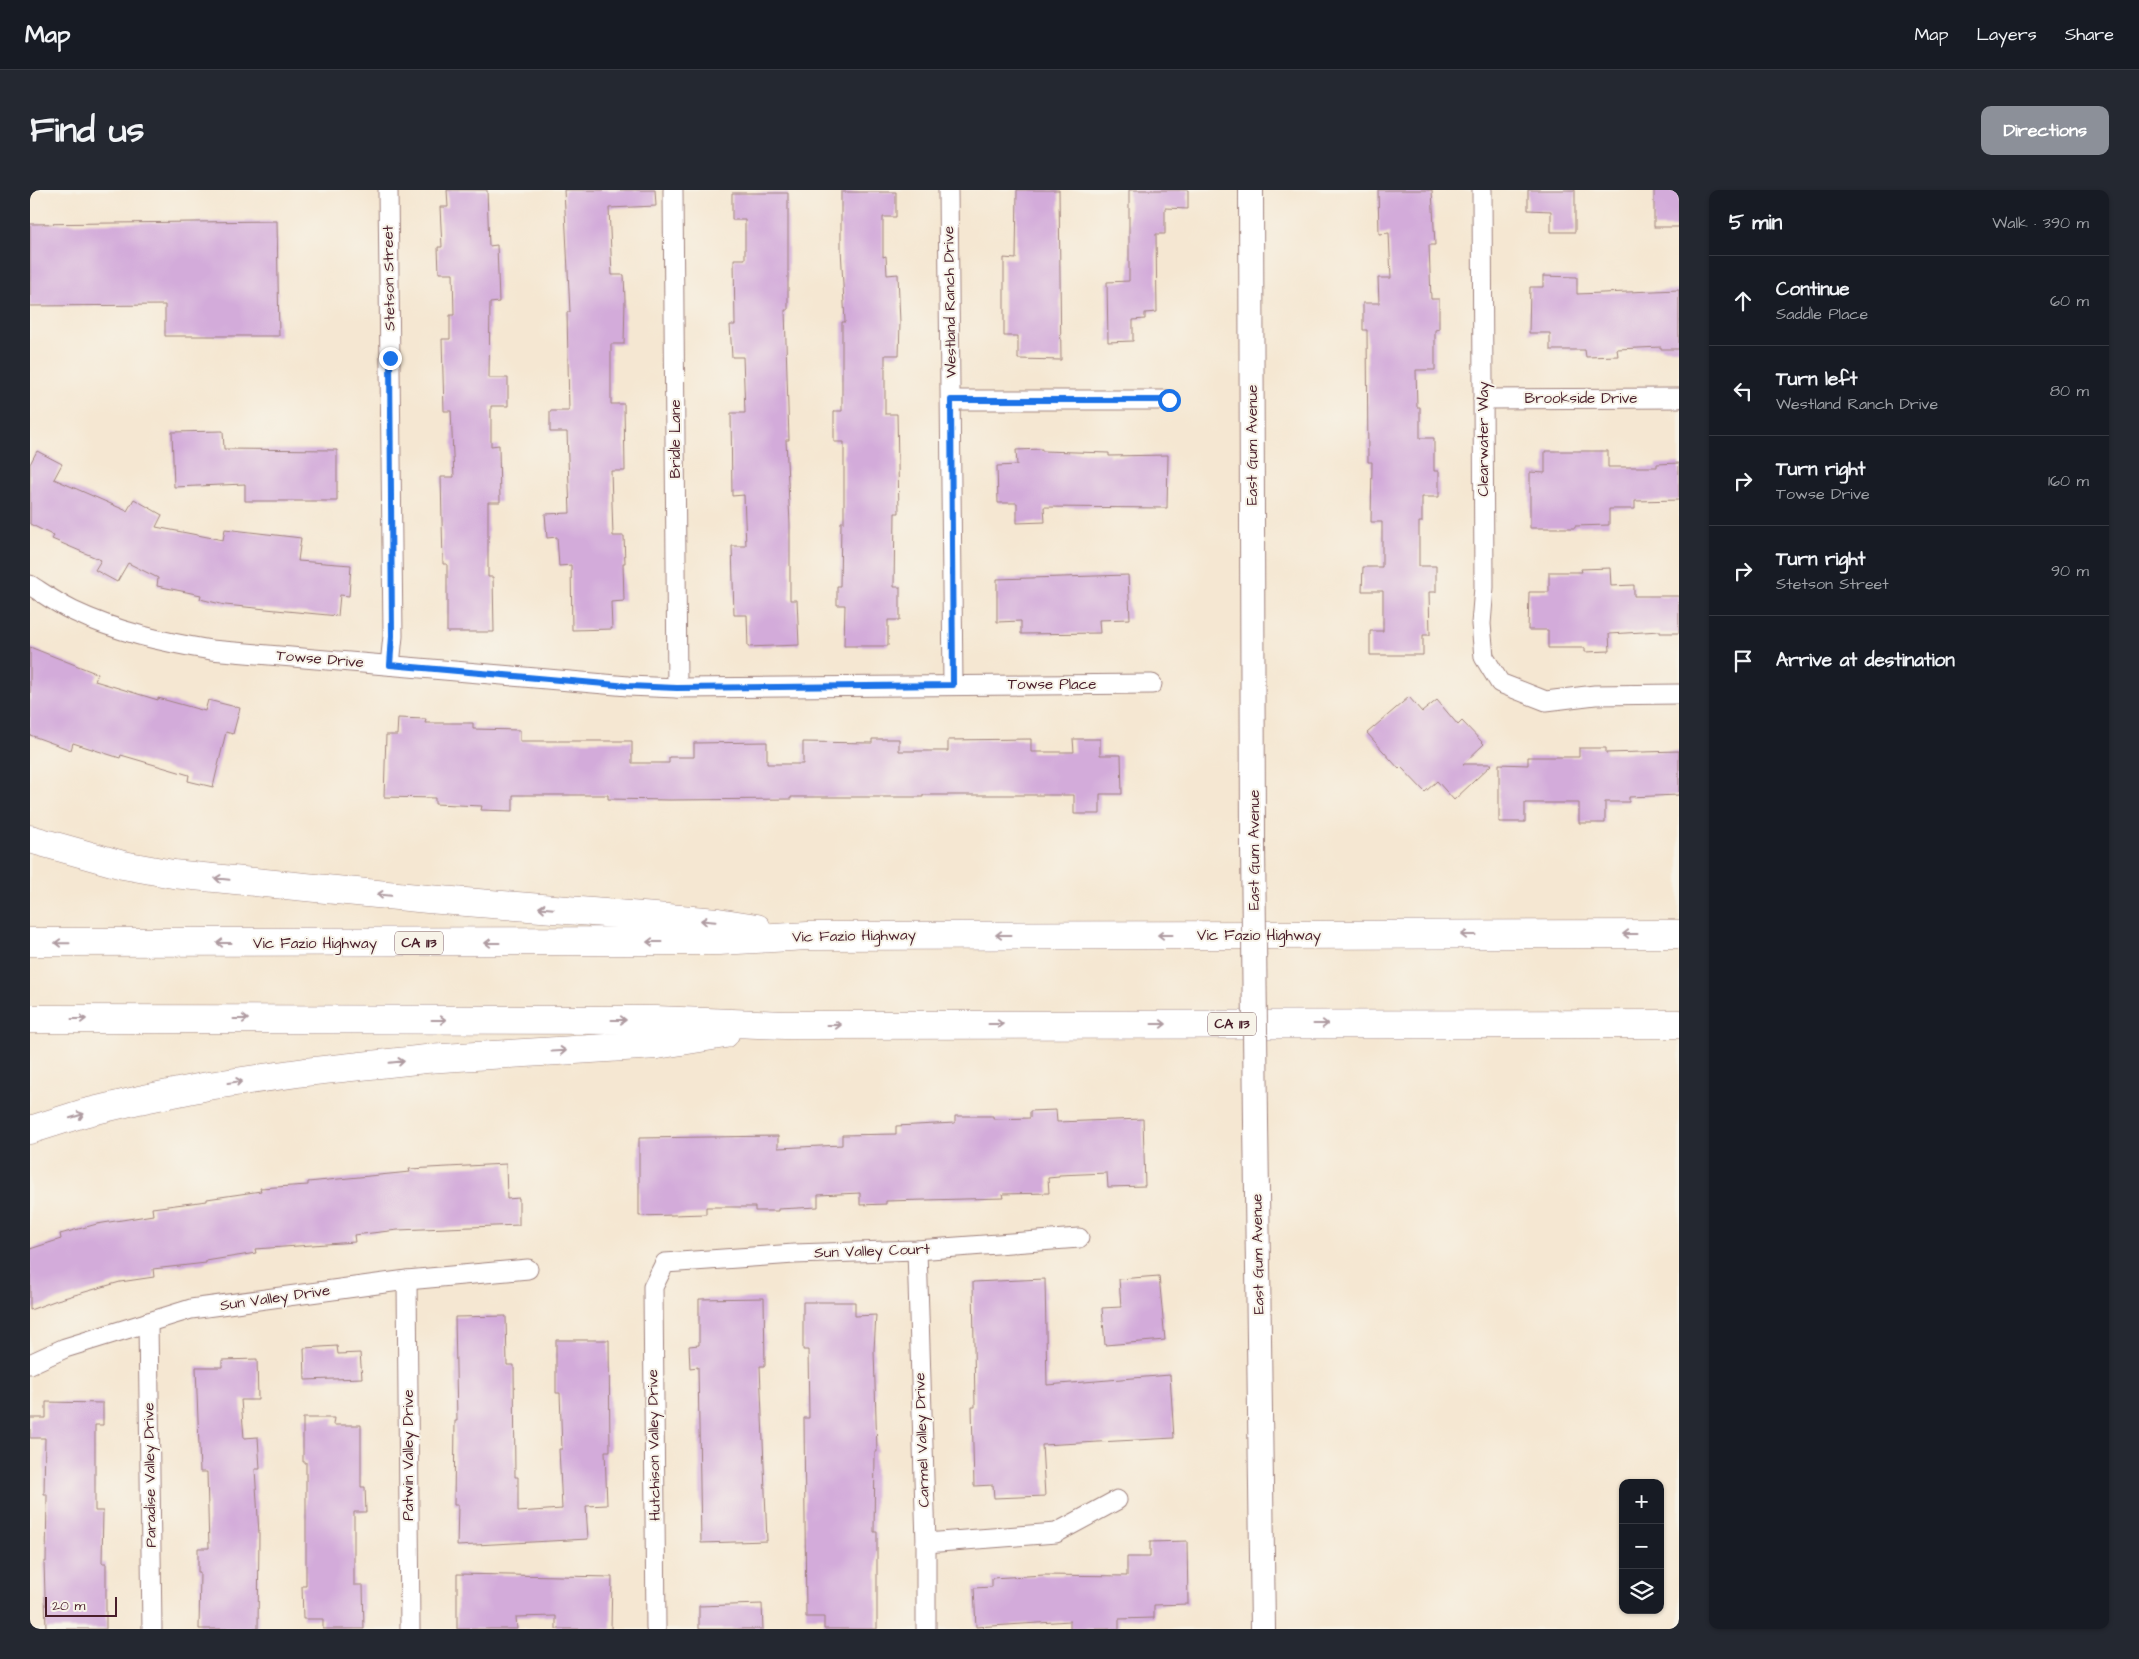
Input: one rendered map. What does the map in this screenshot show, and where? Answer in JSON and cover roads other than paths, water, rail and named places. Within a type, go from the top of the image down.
[{"type":"highway","points":[[30,839],[122,865],[173,874],[428,899],[718,922],[808,936]]},
{"type":"highway","name":"Vic Fazio Highway","points":[[30,942],[719,942],[808,936],[1679,934]]},
{"type":"highway","name":"CA 113","points":[[30,1019],[656,1020],[785,1024],[1679,1024]]},
{"type":"highway","points":[[30,1130],[84,1113],[139,1100],[208,1086],[306,1072],[436,1059],[657,1045],[785,1024]]},
{"type":"street","name":"Stetson Street","points":[[388,190],[392,626],[390,665]]},
{"type":"street","name":"Bridle Lane","points":[[674,190],[677,688]]},
{"type":"street","name":"Westland Ranch Drive","points":[[948,190],[953,685]]},
{"type":"street","name":"East Gum Avenue","points":[[1251,190],[1253,845],[1263,1629]]},
{"type":"street","name":"Clearwater Way","points":[[1482,190],[1484,587],[1481,624],[1484,657],[1500,683],[1546,701],[1595,695],[1679,694]]},
{"type":"street","name":"Brookside Drive","points":[[1483,399],[1679,398]]},
{"type":"street","points":[[951,400],[1169,400]]},
{"type":"street","name":"Towse Drive","points":[[30,586],[72,610],[110,626],[159,642],[211,650],[628,686],[677,688],[953,685]]},
{"type":"street","name":"Towse Place","points":[[953,685],[1152,684]]},
{"type":"street","name":"Sun Valley Court","points":[[665,1263],[794,1254],[917,1250],[1079,1238]]},
{"type":"street","name":"Carmel Valley Drive","points":[[917,1250],[926,1543],[926,1629]]},
{"type":"street","name":"Hutchison Valley Drive","points":[[656,1629],[653,1287],[665,1263]]},
{"type":"street","name":"Sun Valley Drive","points":[[30,1364],[66,1348],[191,1309],[407,1280],[528,1269]]},
{"type":"street","name":"Patwin Valley Drive","points":[[407,1280],[410,1629]]},
{"type":"street","name":"Paradise Valley Drive","points":[[148,1322],[152,1629]]},
{"type":"street","points":[[926,1543],[1056,1533],[1118,1500]]}]
